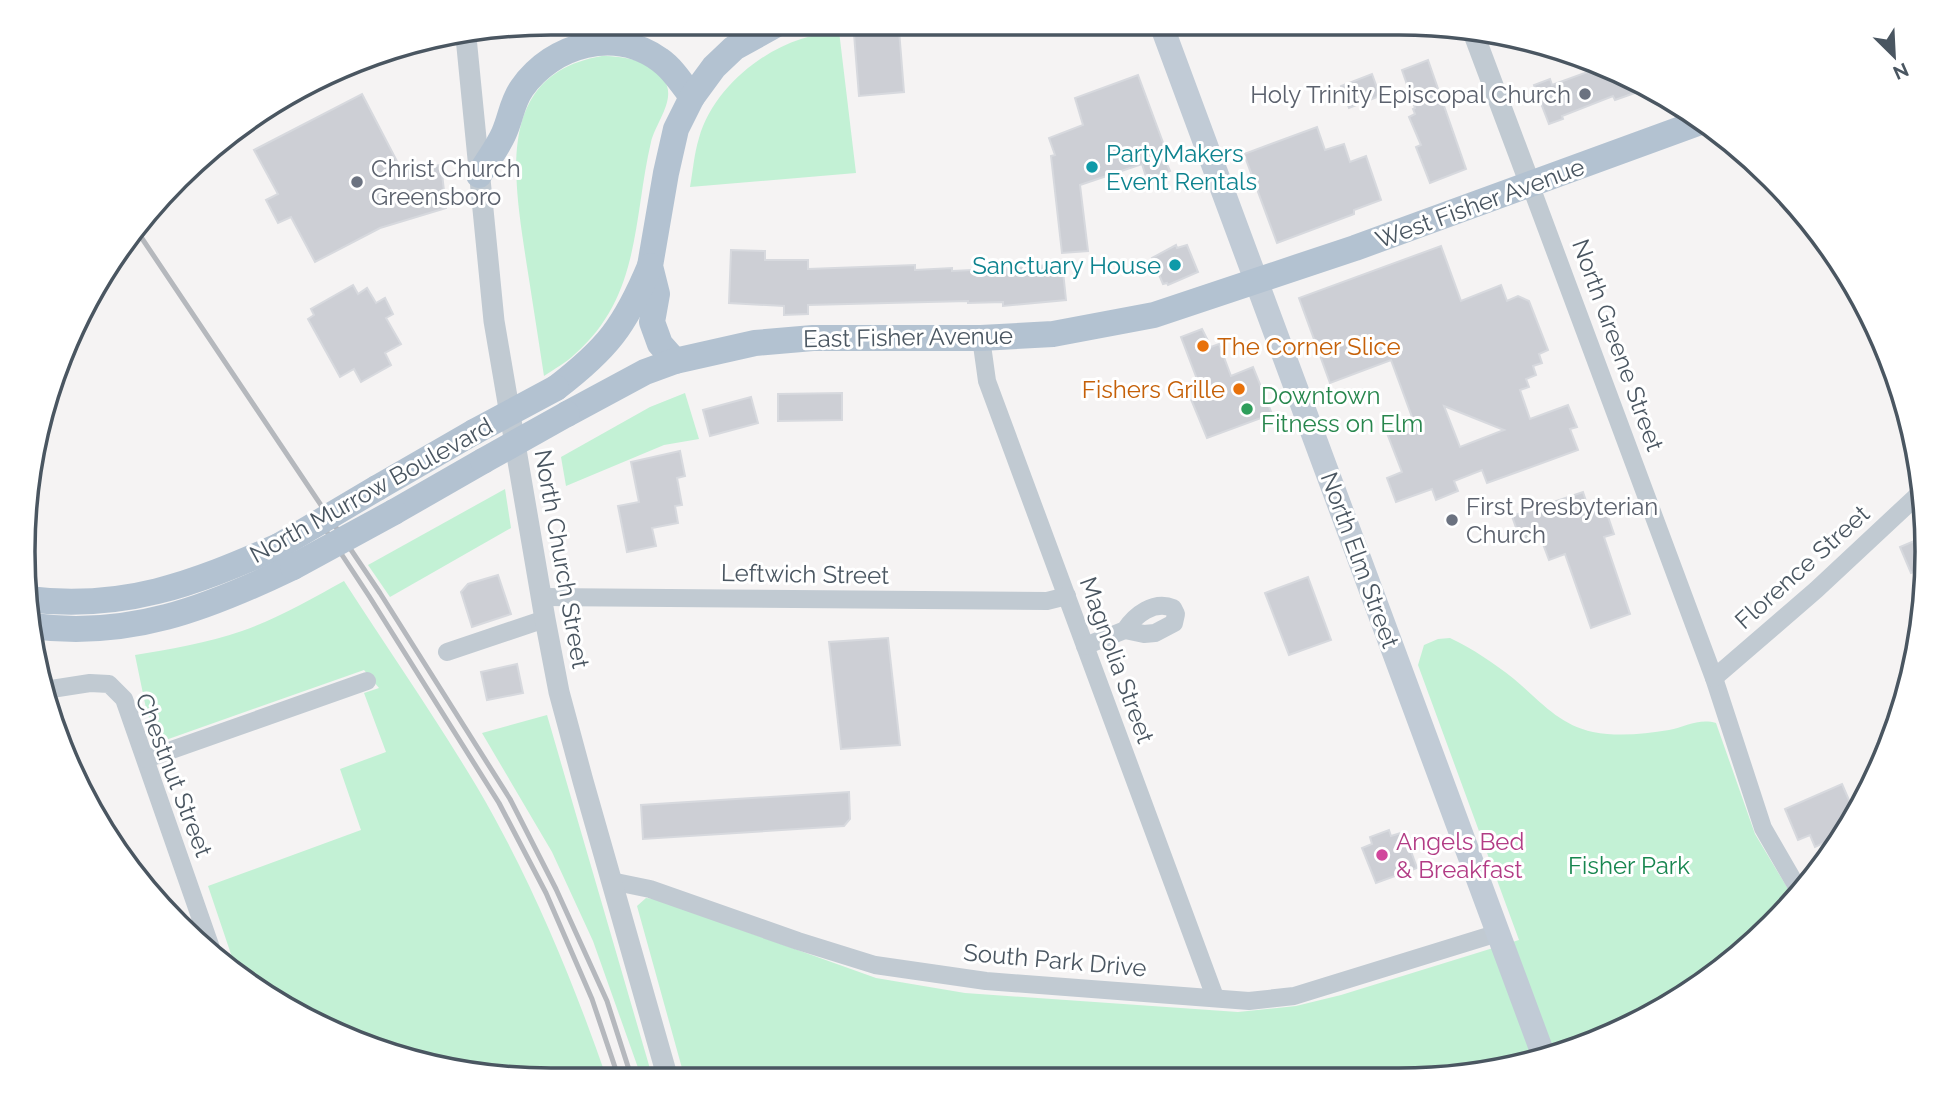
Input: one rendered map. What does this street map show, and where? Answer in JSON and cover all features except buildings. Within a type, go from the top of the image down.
[{"type":"main road","points":[[675,361],[660,344],[652,322],[657,295],[650,266],[673,140],[691,97],[714,67],[734,48],[757,35]]},
{"type":"main road","name":"North Elm Street","points":[[1165,35],[1541,1048]]},
{"type":"main road","points":[[479,175],[504,133],[514,101],[523,87],[540,66],[564,51],[592,43],[631,45],[660,59],[691,97]]},
{"type":"main road","name":"West Fisher Avenue","points":[[1257,283],[1690,126]]},
{"type":"main road","name":"North Murrow Boulevard","points":[[40,626],[84,629],[132,625],[183,614],[243,591],[377,488],[556,388],[602,350],[622,325],[650,266]]},
{"type":"main road","name":"East Fisher Avenue","points":[[567,414],[645,372],[675,361],[727,348],[785,340],[981,338],[1053,334],[1126,322],[1257,283]]},
{"type":"main road","name":"North Murrow Boulevard","points":[[37,600],[77,602],[123,599],[172,589],[230,568],[286,556],[394,512],[567,414]]},
{"type":"street","name":"North Greene Street","points":[[1476,41],[1714,678],[1763,828],[1795,883]]},
{"type":"street","name":"North Church Street","points":[[466,42],[494,321],[559,692],[665,1068]]},
{"type":"street","name":"Magnolia Street","points":[[981,338],[987,381],[1215,997]]},
{"type":"street","name":"Florence Street","points":[[1714,678],[1816,590],[1912,500]]},
{"type":"street","name":"Leftwich Street","points":[[542,597],[1047,601],[1067,596]]},
{"type":"street","points":[[447,652],[545,619]]},
{"type":"street","points":[[1085,646],[1125,630]]},
{"type":"street","points":[[146,759],[367,681]]},
{"type":"street","name":"Chestnut Street","points":[[54,689],[90,683],[109,684],[124,699],[207,936]]},
{"type":"street","name":"South Park Drive","points":[[611,881],[650,889],[799,942],[874,965],[986,981],[1249,1000],[1294,996],[1498,933]]},
{"type":"green space","points":[[839,35],[856,173],[690,187],[697,144],[705,121],[725,90],[738,76],[768,54],[810,36]]},
{"type":"green space","points":[[602,56],[621,57],[649,66],[663,78],[667,86],[668,100],[651,142],[631,255],[612,307],[596,331],[575,354],[544,376],[521,229],[516,165],[519,134],[527,107],[543,84],[567,67]]},
{"type":"green space","points":[[685,393],[699,439],[664,445],[566,486],[561,457],[650,407]]},
{"type":"green space","points":[[505,489],[511,528],[390,597],[368,565]]},
{"type":"green space","points":[[344,581],[445,735],[497,822],[549,930],[603,1068],[484,1064],[385,1041],[293,999],[232,957],[208,886],[361,830],[340,769],[386,752],[364,693],[379,688],[364,670],[160,742],[147,713],[135,655],[202,642],[242,631],[281,615]]},
{"type":"green space","name":"Fisher Park","points":[[1450,638],[1491,662],[1550,711],[1581,729],[1602,734],[1631,734],[1669,730],[1698,722],[1716,723],[1755,834],[1789,890],[1739,940],[1657,999],[1565,1041],[1466,1064],[1398,1068],[682,1068],[637,906],[646,898],[876,978],[965,993],[1238,1012],[1296,1006],[1341,995],[1519,940],[1418,665],[1424,645],[1438,639]]},
{"type":"green space","points":[[547,715],[650,1068],[638,1068],[593,941],[552,852],[482,733]]},
{"type":"railway","points":[[141,238],[380,593],[510,799],[556,889],[607,1001],[628,1068]]},
{"type":"railway","points":[[323,526],[499,803],[546,893],[592,999],[615,1068]]},
{"type":"place","name":"Holy Trinity Episcopal Church","points":[[1585,94]]},
{"type":"place","name":"PartyMakers Event Rentals","points":[[1092,167]]},
{"type":"place","name":"Christ Church Greensboro","points":[[357,182]]},
{"type":"place","name":"Sanctuary House","points":[[1175,265]]},
{"type":"place","name":"The Corner Slice","points":[[1203,346]]},
{"type":"place","name":"Fishers Grille","points":[[1239,389]]},
{"type":"place","name":"Downtown Fitness on Elm","points":[[1247,409]]},
{"type":"place","name":"First Presbyterian Church","points":[[1452,520]]},
{"type":"place","name":"Angels Bed & Breakfast","points":[[1382,855]]}]
